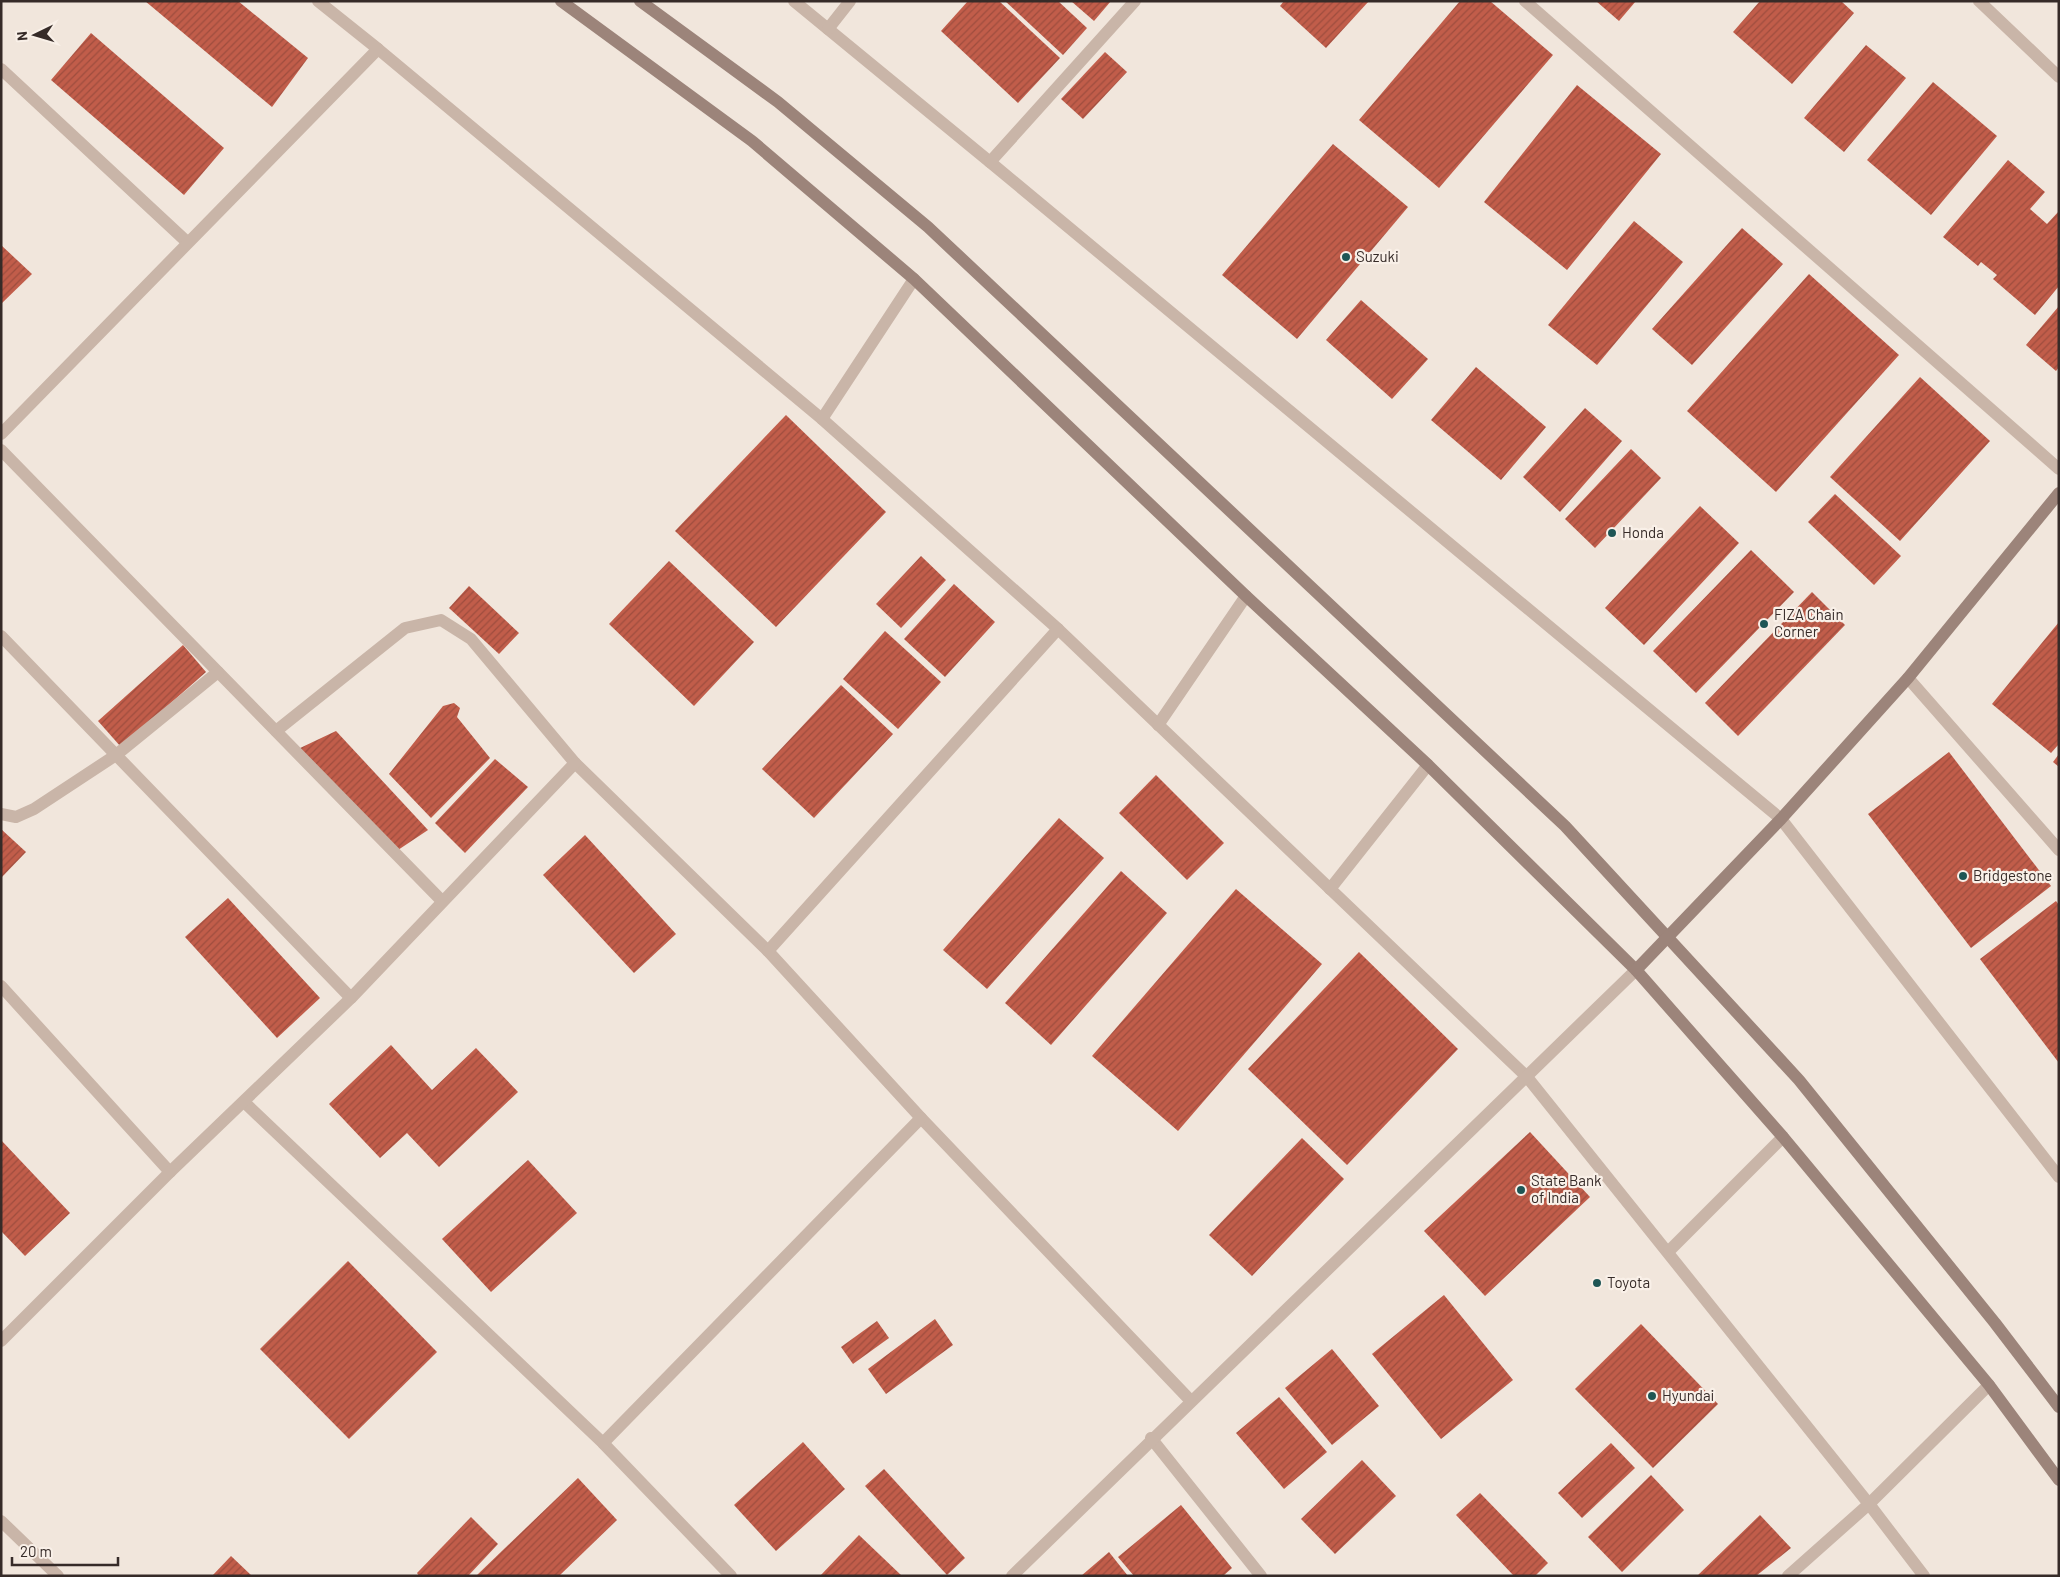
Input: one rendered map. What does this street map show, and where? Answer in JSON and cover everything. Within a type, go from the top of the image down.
[{"type":"main road","points":[[562,1],[752,141],[914,279],[1246,596],[1428,764],[1636,970],[1783,1137],[1989,1384],[2059,1480]]},
{"type":"main road","points":[[640,1],[778,102],[928,227],[1566,826],[1799,1080],[1995,1323],[2059,1408]]},
{"type":"main road","points":[[1636,970],[1781,819],[1908,678],[2059,493]]},
{"type":"street","points":[[318,1],[822,420],[1058,629],[1527,1077],[1668,1251],[1924,1576]]},
{"type":"street","points":[[794,1],[1781,819],[2059,1177]]},
{"type":"street","points":[[828,29],[850,1]]},
{"type":"street","points":[[990,162],[1135,1]]},
{"type":"street","points":[[1525,1],[2059,469]]},
{"type":"street","points":[[1984,3],[2059,77]]},
{"type":"street","points":[[1,434],[378,49]]},
{"type":"street","points":[[1,69],[187,242]]},
{"type":"street","points":[[822,420],[914,279]]},
{"type":"street","points":[[1,450],[442,901]]},
{"type":"street","points":[[1158,724],[1246,596]]},
{"type":"street","points":[[276,731],[405,628],[441,620],[471,639],[575,762],[768,951],[921,1118],[1190,1400]]},
{"type":"street","points":[[768,951],[1058,629]]},
{"type":"street","points":[[1,636],[351,998]]},
{"type":"street","points":[[1,814],[16,816],[34,809],[116,755],[218,672]]},
{"type":"street","points":[[1908,678],[2059,850]]},
{"type":"street","points":[[1,1341],[170,1172],[351,998],[575,762]]},
{"type":"street","points":[[1330,889],[1428,764]]},
{"type":"street","points":[[1012,1576],[1190,1400],[1636,970]]},
{"type":"street","points":[[1,986],[170,1172]]},
{"type":"street","points":[[244,1102],[603,1443],[731,1576]]},
{"type":"street","points":[[603,1443],[921,1118]]},
{"type":"street","points":[[1668,1251],[1783,1137]]},
{"type":"street","points":[[1788,1576],[1869,1504],[1989,1384]]},
{"type":"street","points":[[1152,1438],[1261,1576]]},
{"type":"street","points":[[1,1521],[58,1576]]},
{"type":"building","points":[[145,1],[238,1],[308,58],[272,107]]},
{"type":"building","points":[[968,1],[999,1],[1060,58],[1018,103],[941,31]]},
{"type":"building","points":[[1005,1],[1058,1],[1087,28],[1063,55]]},
{"type":"building","points":[[1071,1],[1111,1],[1094,21]]},
{"type":"building","points":[[1284,1],[1369,1],[1326,48],[1280,6]]},
{"type":"building","points":[[1460,1],[1490,1],[1553,55],[1439,188],[1359,120]]},
{"type":"building","points":[[1596,1],[1636,1],[1619,21]]},
{"type":"building","points":[[1760,1],[1841,1],[1854,13],[1792,84],[1733,32]]},
{"type":"building","points":[[91,33],[224,148],[184,195],[51,80]]},
{"type":"building","points":[[1866,45],[1906,78],[1844,152],[1804,118]]},
{"type":"building","points":[[1105,52],[1127,72],[1083,119],[1061,99]]},
{"type":"building","points":[[1933,82],[1997,136],[1931,215],[1867,160]]},
{"type":"building","points":[[1577,85],[1661,154],[1567,270],[1484,202]]},
{"type":"building","points":[[1333,144],[1408,207],[1297,339],[1222,275]]},
{"type":"building","points":[[2008,160],[2045,192],[2030,209],[2047,224],[2059,211],[2059,286],[2035,315],[1993,279],[1997,275],[1981,262],[1978,266],[1943,237]]},
{"type":"building","points":[[1634,221],[1683,262],[1597,365],[1548,325]]},
{"type":"building","points":[[1742,228],[1783,264],[1692,365],[1652,329]]},
{"type":"building","points":[[1,245],[32,274],[1,304]]},
{"type":"building","points":[[1809,274],[1899,355],[1776,492],[1687,411]]},
{"type":"building","points":[[1361,300],[1428,359],[1392,399],[1326,340]]},
{"type":"building","points":[[2059,306],[2059,367],[2056,371],[2026,345]]},
{"type":"building","points":[[1476,367],[1546,427],[1501,480],[1431,420]]},
{"type":"building","points":[[1920,377],[1990,441],[1900,541],[1830,477]]},
{"type":"building","points":[[1585,408],[1622,441],[1560,512],[1523,477]]},
{"type":"building","points":[[786,415],[886,512],[776,627],[675,531]]},
{"type":"building","points":[[1631,449],[1661,478],[1595,548],[1565,519]]},
{"type":"building","points":[[1835,494],[1901,556],[1874,585],[1808,522]]},
{"type":"building","points":[[1700,506],[1739,543],[1644,645],[1605,608]]},
{"type":"building","points":[[1751,550],[1794,592],[1696,693],[1653,651]]},
{"type":"building","points":[[921,556],[946,580],[901,628],[876,604]]},
{"type":"building","points":[[669,561],[754,642],[694,706],[609,624]]},
{"type":"building","points":[[954,584],[995,622],[945,677],[904,639]]},
{"type":"building","points":[[469,586],[519,633],[499,654],[449,608]]},
{"type":"building","points":[[1812,592],[1845,625],[1738,736],[1705,703]]},
{"type":"building","points":[[2059,622],[2059,744],[2051,753],[1992,704]]},
{"type":"building","points":[[885,631],[941,682],[898,729],[843,679]]},
{"type":"building","points":[[183,645],[206,672],[121,747],[98,721]]},
{"type":"building","points":[[841,685],[893,734],[814,818],[762,769]]},
{"type":"building","points":[[454,703],[460,708],[457,717],[490,758],[431,818],[389,774],[443,706]]},
{"type":"building","points":[[336,731],[428,830],[398,850],[298,749]]},
{"type":"building","points":[[1949,752],[2051,886],[1971,948],[1868,814]]},
{"type":"building","points":[[2059,754],[2059,767],[2053,762]]},
{"type":"building","points":[[495,759],[528,787],[465,853],[435,823]]},
{"type":"building","points":[[1156,775],[1224,843],[1187,880],[1119,813]]},
{"type":"building","points":[[1059,818],[1104,858],[987,989],[943,950]]},
{"type":"building","points":[[1,829],[26,852],[1,878]]},
{"type":"building","points":[[585,835],[676,934],[634,973],[543,875]]},
{"type":"building","points":[[1121,871],[1167,913],[1051,1045],[1005,1003]]},
{"type":"building","points":[[1236,889],[1322,964],[1178,1131],[1092,1056]]},
{"type":"building","points":[[228,898],[320,998],[277,1038],[185,937]]},
{"type":"building","points":[[2056,901],[2059,905],[2059,1063],[1980,959]]},
{"type":"building","points":[[1359,952],[1458,1049],[1347,1165],[1248,1069]]},
{"type":"building","points":[[391,1045],[432,1090],[476,1048],[518,1092],[439,1167],[407,1133],[380,1158],[329,1104]]},
{"type":"building","points":[[1530,1132],[1590,1197],[1485,1296],[1424,1231]]},
{"type":"building","points":[[1302,1138],[1344,1179],[1252,1276],[1209,1235]]},
{"type":"building","points":[[1,1140],[70,1213],[25,1256],[1,1231]]},
{"type":"building","points":[[528,1160],[577,1213],[491,1292],[442,1239]]},
{"type":"building","points":[[348,1261],[437,1352],[349,1439],[260,1349]]},
{"type":"building","points":[[1444,1295],[1513,1380],[1441,1439],[1372,1354]]},
{"type":"building","points":[[935,1319],[953,1345],[886,1394],[868,1369]]},
{"type":"building","points":[[877,1321],[889,1338],[853,1364],[841,1347]]},
{"type":"building","points":[[1641,1324],[1718,1404],[1653,1468],[1575,1389]]},
{"type":"building","points":[[1332,1349],[1379,1406],[1332,1445],[1285,1388]]},
{"type":"building","points":[[1279,1397],[1327,1452],[1284,1489],[1236,1433]]},
{"type":"building","points":[[803,1442],[845,1489],[776,1551],[734,1505]]},
{"type":"building","points":[[1611,1443],[1635,1468],[1582,1518],[1558,1493]]},
{"type":"building","points":[[1362,1460],[1396,1496],[1335,1554],[1301,1519]]},
{"type":"building","points":[[884,1469],[965,1558],[947,1575],[865,1486]]},
{"type":"building","points":[[1651,1475],[1684,1510],[1622,1572],[1588,1537]]},
{"type":"building","points":[[578,1478],[617,1520],[559,1576],[476,1576]]},
{"type":"building","points":[[1480,1493],[1548,1563],[1535,1576],[1514,1576],[1456,1515]]},
{"type":"building","points":[[1181,1505],[1232,1568],[1223,1576],[1134,1576],[1118,1557]]},
{"type":"building","points":[[1760,1515],[1791,1548],[1756,1576],[1697,1576]]},
{"type":"building","points":[[471,1517],[498,1544],[468,1576],[419,1576],[417,1573]]},
{"type":"building","points":[[859,1535],[902,1576],[820,1576]]},
{"type":"building","points":[[1109,1552],[1128,1576],[1081,1576]]},
{"type":"building","points":[[231,1556],[252,1576],[212,1576]]},
{"type":"place","name":"Suzuki","points":[[1346,257]]},
{"type":"place","name":"Honda","points":[[1612,533]]},
{"type":"place","name":"FIZA Chain Corner","points":[[1764,624]]},
{"type":"place","name":"Bridgestone","points":[[1963,876]]},
{"type":"place","name":"State Bank of India","points":[[1521,1190]]},
{"type":"place","name":"Toyota","points":[[1597,1283]]},
{"type":"place","name":"Hyundai","points":[[1652,1396]]}]
